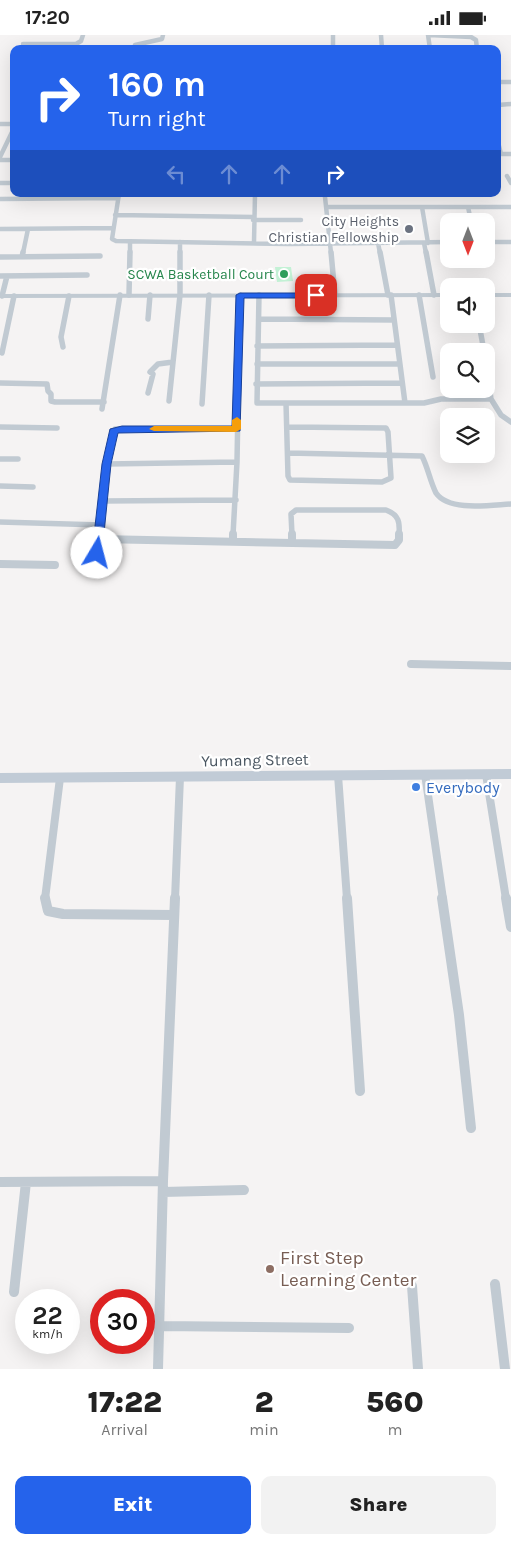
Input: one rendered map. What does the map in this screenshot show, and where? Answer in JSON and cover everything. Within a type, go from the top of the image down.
[{"type":"main road","name":"Yumang Street","points":[[0,778],[511,775]]},
{"type":"street","points":[[22,44],[76,43],[81,41],[83,35]]},
{"type":"street","points":[[135,45],[161,40],[163,35]]},
{"type":"street","points":[[428,35],[475,37]]},
{"type":"street","points":[[0,159],[10,137]]},
{"type":"street","points":[[506,176],[511,183]]},
{"type":"street","points":[[0,199],[79,197]]},
{"type":"street","points":[[118,197],[116,215],[112,228],[114,241],[440,242]]},
{"type":"street","points":[[254,242],[255,197]]},
{"type":"street","points":[[325,197],[335,295]]},
{"type":"street","points":[[326,207],[511,207]]},
{"type":"street","points":[[422,207],[434,295]]},
{"type":"street","points":[[468,207],[469,213]]},
{"type":"street","points":[[116,215],[301,221]]},
{"type":"street","points":[[0,229],[112,228]]},
{"type":"street","points":[[22,257],[28,229]]},
{"type":"street","points":[[129,295],[130,242]]},
{"type":"street","points":[[169,401],[180,295],[180,242]]},
{"type":"street","points":[[495,242],[511,242]]},
{"type":"street","points":[[378,243],[390,295],[405,403]]},
{"type":"street","points":[[0,257],[100,256]]},
{"type":"street","points":[[0,276],[87,275]]},
{"type":"street","points":[[7,276],[1,296],[440,295]]},
{"type":"street","points":[[0,383],[46,384],[51,394],[51,401],[103,405],[120,295]]},
{"type":"street","points":[[148,319],[150,295]]},
{"type":"street","points":[[202,404],[209,295]]},
{"type":"street","points":[[233,541],[236,500],[240,295]]},
{"type":"street","points":[[259,295],[257,403],[430,403],[441,399],[491,399],[501,415],[511,422]]},
{"type":"street","points":[[418,295],[433,377]]},
{"type":"street","points":[[495,295],[511,295]]},
{"type":"street","points":[[2,353],[14,296]]},
{"type":"street","points":[[63,347],[61,337],[69,296]]},
{"type":"street","points":[[259,319],[394,320]]},
{"type":"street","points":[[257,346],[398,345]]},
{"type":"street","points":[[148,393],[153,375],[150,372],[158,364],[173,362]]},
{"type":"street","points":[[257,364],[399,364]]},
{"type":"street","points":[[256,384],[402,383]]},
{"type":"street","points":[[286,403],[288,479],[297,481],[386,481],[391,476],[388,432],[386,428],[288,427]]},
{"type":"street","points":[[0,427],[57,428]]},
{"type":"street","points":[[97,553],[107,464],[115,429],[236,429]]},
{"type":"street","points":[[288,453],[422,456],[438,496],[448,503],[471,506],[511,505]]},
{"type":"street","points":[[0,459],[18,459]]},
{"type":"street","points":[[107,464],[237,462]]},
{"type":"street","points":[[0,486],[34,487]]},
{"type":"street","points":[[103,501],[236,500]]},
{"type":"street","points":[[99,539],[233,541],[292,543],[395,545],[399,540],[400,523],[394,513],[386,510],[296,510],[291,514],[292,543]]},
{"type":"street","points":[[0,522],[101,525]]},
{"type":"street","points":[[0,564],[55,565]]},
{"type":"street","points":[[411,664],[511,666]]},
{"type":"street","points":[[426,774],[459,1015],[471,1127]]},
{"type":"street","points":[[486,774],[511,927]]},
{"type":"street","points":[[338,775],[360,1091]]},
{"type":"street","points":[[158,1369],[163,1181],[180,777]]},
{"type":"street","points":[[60,778],[45,901],[48,911],[63,915],[174,915]]},
{"type":"street","points":[[0,1182],[163,1181]]},
{"type":"street","points":[[14,1292],[26,1182]]},
{"type":"street","points":[[163,1192],[244,1191]]},
{"type":"street","points":[[495,1284],[505,1369]]},
{"type":"street","points":[[412,1286],[418,1369]]},
{"type":"street","points":[[160,1326],[349,1328]]},
{"type":"green space","name":"SCWA Basketball Court","points":[[275,267],[291,267],[293,281],[277,282]]},
{"type":"slow traffic","points":[[154,429],[236,429],[237,420]]},
{"type":"place","name":"City Heights Christian Fellowship","points":[[409,229]]},
{"type":"place","name":"SCWA Basketball Court","points":[[284,274]]},
{"type":"place","name":"Everybody","points":[[416,787]]},
{"type":"place","name":"First Step Learning Center","points":[[270,1269]]},
{"type":"route","points":[[97,553],[107,464],[113,431],[122,428],[236,429],[240,295],[316,295]]}]
